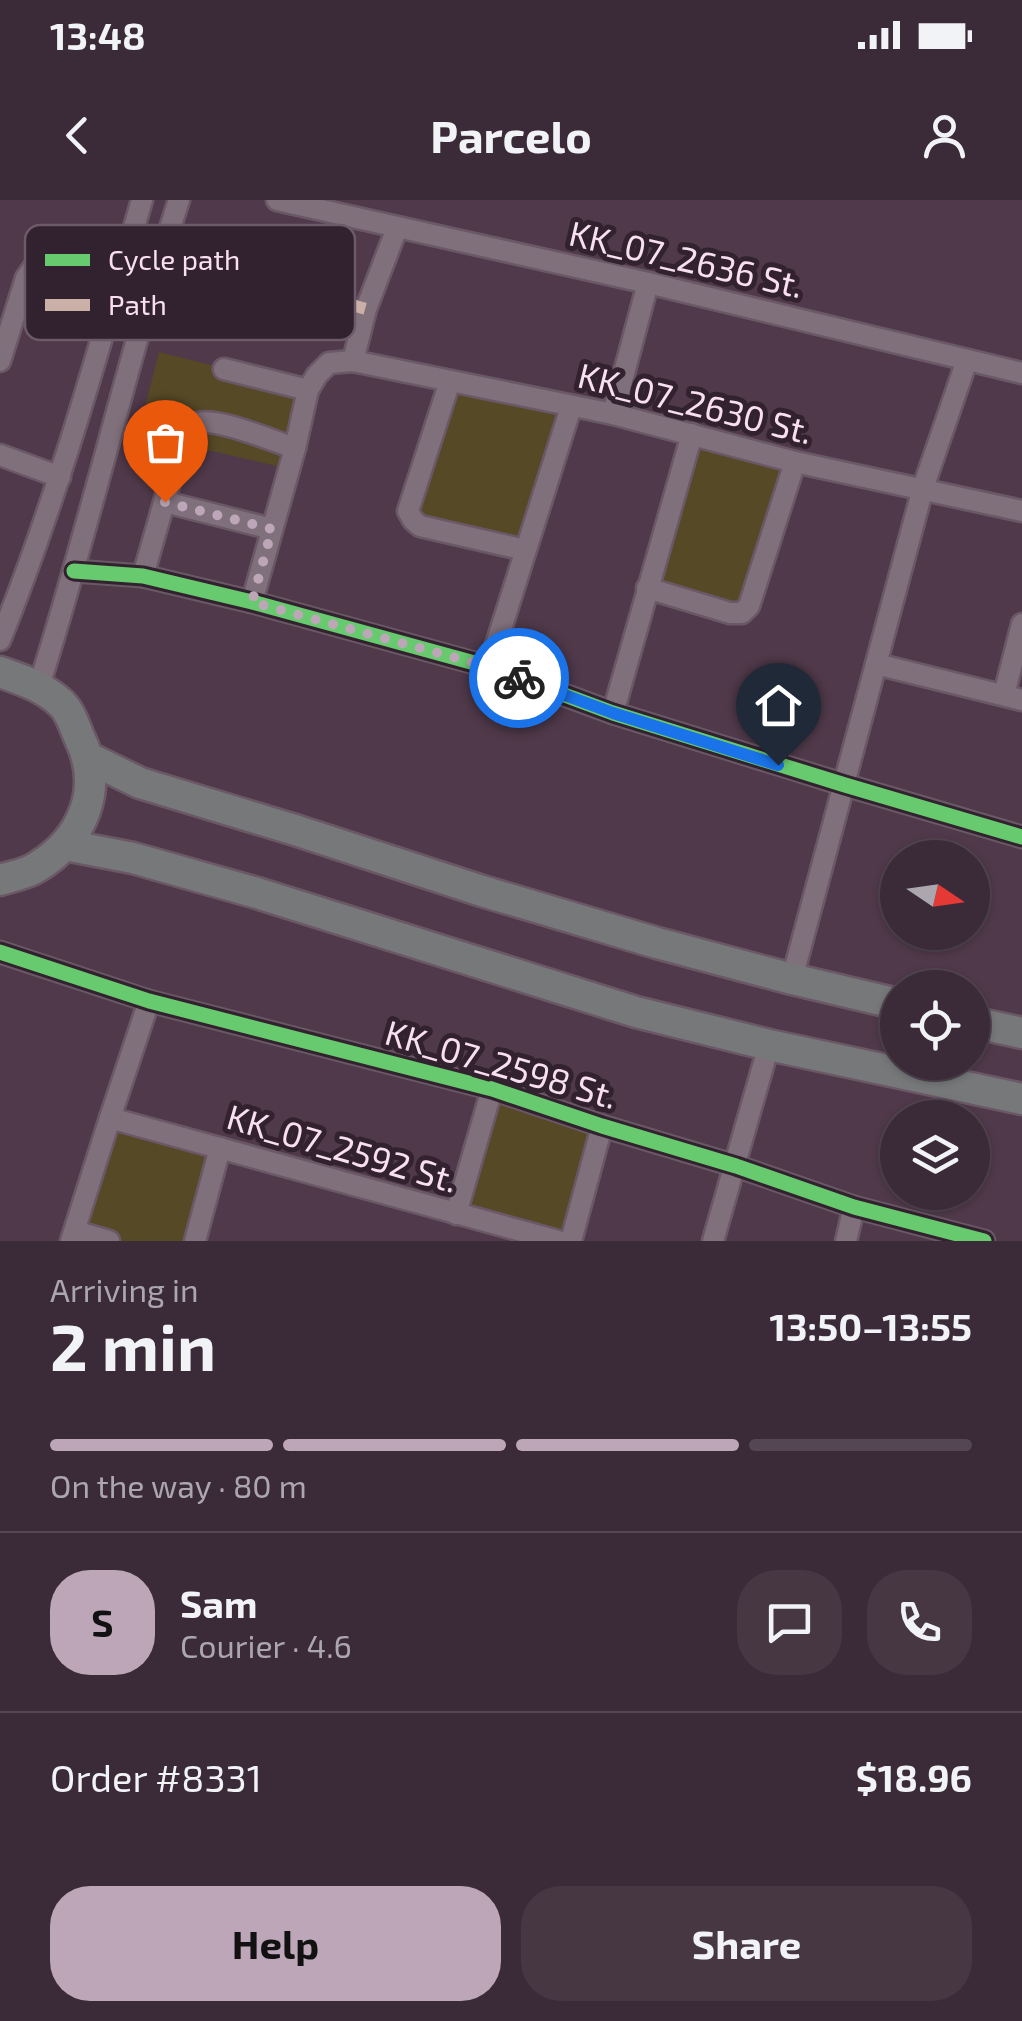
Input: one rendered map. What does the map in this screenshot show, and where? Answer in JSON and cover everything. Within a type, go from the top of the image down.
[{"type":"highway","points":[[0,672],[40,686],[66,707],[90,758],[91,782],[78,826],[65,845],[34,869],[0,880]]},
{"type":"highway","points":[[90,758],[140,783],[482,891],[657,944],[880,1000]]},
{"type":"highway","points":[[65,845],[134,858],[257,892],[636,1012],[1022,1099]]},
{"type":"highway","points":[[990,1026],[1022,1033]]},
{"type":"street","points":[[135,225],[142,200]]},
{"type":"street","points":[[171,225],[180,200]]},
{"type":"street","name":"KK_07_2636 St.","points":[[277,200],[648,283],[1022,373]]},
{"type":"street","points":[[252,602],[308,390],[329,364],[353,361],[366,309],[397,228]]},
{"type":"street","points":[[0,361],[25,281]]},
{"type":"street","points":[[613,414],[648,283]]},
{"type":"street","points":[[0,640],[34,556],[101,340]]},
{"type":"street","points":[[40,686],[138,340]]},
{"type":"street","points":[[792,979],[923,488],[967,360]]},
{"type":"street","name":"KK_07_2630 St.","points":[[353,361],[613,414],[795,462],[1022,511]]},
{"type":"street","points":[[224,369],[308,390]]},
{"type":"street","points":[[450,381],[408,512],[420,526],[525,550]]},
{"type":"street","points":[[489,667],[571,408]]},
{"type":"street","points":[[143,576],[187,431],[196,424],[212,422],[294,448]]},
{"type":"street","points":[[613,713],[692,434]]},
{"type":"street","points":[[0,456],[60,477]]},
{"type":"street","points":[[648,588],[730,613],[742,612],[754,596],[795,462]]},
{"type":"street","points":[[165,502],[272,529]]},
{"type":"street","points":[[74,571],[143,576],[489,667],[613,713],[1022,837]]},
{"type":"street","points":[[876,664],[1013,697],[1022,624]]},
{"type":"street","name":"KK_07_2598 St.","points":[[0,952],[150,1001],[492,1088],[854,1207],[984,1241]]},
{"type":"street","points":[[109,1241],[73,1236],[150,1001]]},
{"type":"street","points":[[713,1241],[769,1044]]},
{"type":"street","points":[[456,1214],[492,1088]]},
{"type":"street","name":"KK_07_2592 St.","points":[[110,1118],[558,1241]]},
{"type":"street","points":[[571,1241],[602,1126]]},
{"type":"street","points":[[196,1241],[220,1148]]},
{"type":"street","points":[[846,1241],[854,1207]]},
{"type":"shaded area","points":[[159,352],[303,388],[281,467],[138,434]]},
{"type":"shaded area","points":[[450,381],[571,407],[525,550],[408,511]]},
{"type":"shaded area","points":[[692,434],[795,462],[742,613],[647,588]]},
{"type":"shaded area","points":[[494,1089],[601,1125],[571,1241],[456,1214]]},
{"type":"shaded area","points":[[110,1118],[220,1148],[195,1241],[109,1241],[75,1231]]},
{"type":"marked path","points":[[355,306],[366,309]]},
{"type":"cycle path","points":[[74,571],[143,576],[489,667],[613,713],[1022,837]]},
{"type":"cycle path","points":[[0,952],[149,1001],[492,1089],[854,1207],[984,1241]]},
{"type":"way so far","points":[[165,502],[272,529],[252,602],[519,678]]},
{"type":"route","points":[[519,678],[613,713],[778,765]]}]
